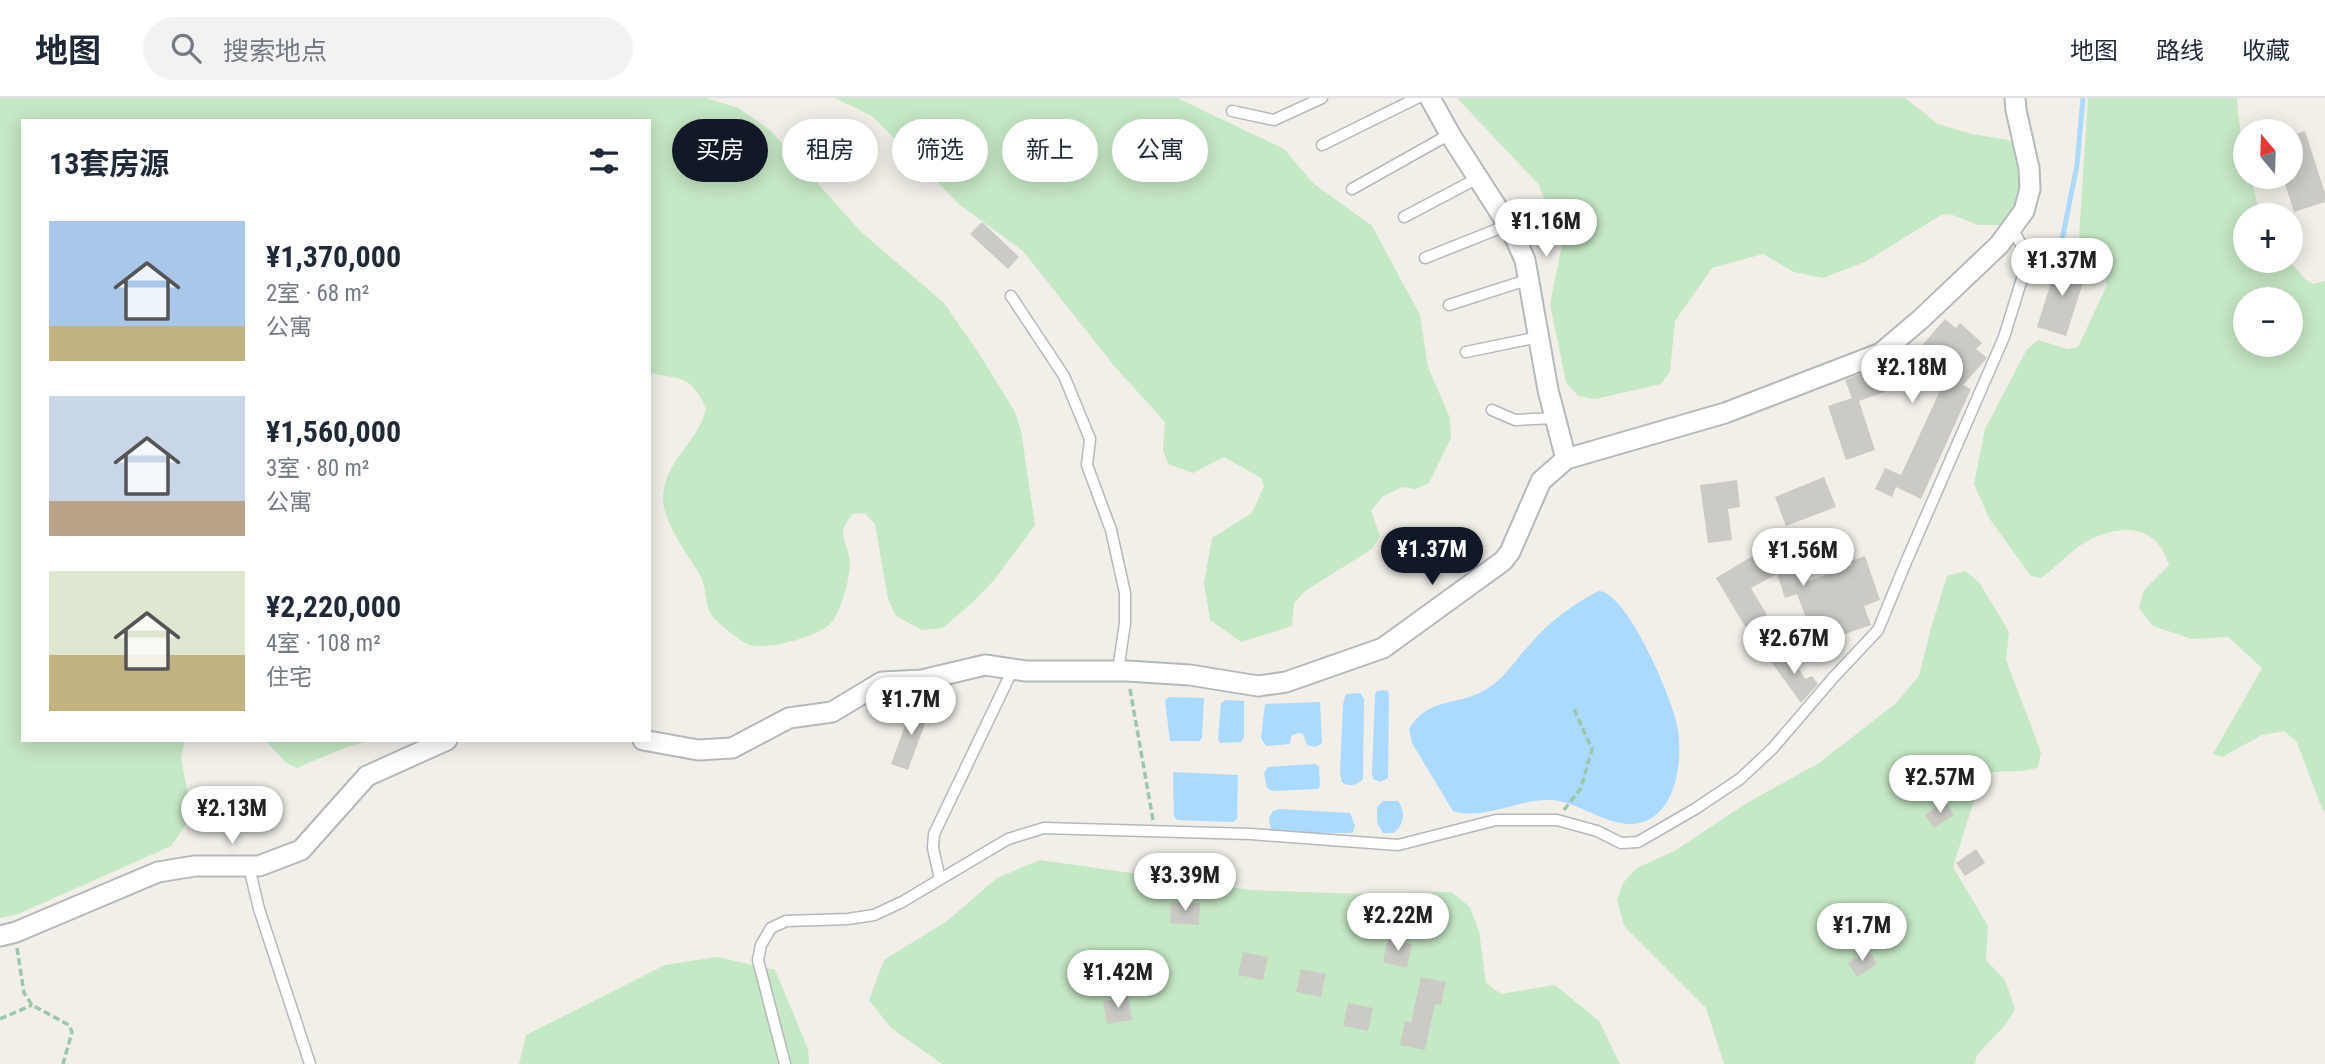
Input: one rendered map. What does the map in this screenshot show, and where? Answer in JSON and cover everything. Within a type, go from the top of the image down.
[{"type":"street","points":[[1430,98],[1508,225],[1525,260],[1555,418],[1566,458]]},
{"type":"street","points":[[651,741],[698,750],[732,748],[789,718],[832,712],[882,682],[922,680],[985,665],[1013,669],[1190,675],[1258,686],[1286,682],[1383,648],[1503,561],[1510,552],[1541,481],[1566,458],[1725,413],[1881,353],[1999,245],[2024,211],[2030,189],[2029,168],[2015,98]]},
{"type":"street","points":[[8,934],[158,872],[195,866],[259,866],[301,850],[368,776],[443,742]]},
{"type":"lane","points":[[1232,111],[1274,120],[1322,98]]},
{"type":"lane","points":[[1322,145],[1417,98]]},
{"type":"lane","points":[[1352,189],[1450,134]]},
{"type":"lane","points":[[1404,217],[1478,178]]},
{"type":"lane","points":[[1425,258],[1508,225]]},
{"type":"lane","points":[[785,1064],[758,960],[761,945],[771,928],[786,921],[848,919],[874,915],[902,902],[1008,839],[1044,828],[1250,834],[1398,845],[1496,820],[1557,820],[1597,831],[1620,843],[1638,842],[1740,779],[1773,748],[1878,630],[2004,337],[2025,269],[2023,248],[2011,228]]},
{"type":"lane","points":[[1448,305],[1530,279]]},
{"type":"lane","points":[[1011,296],[1064,376],[1090,439],[1087,465],[1111,530],[1125,593],[1123,671]]},
{"type":"lane","points":[[1466,352],[1539,337]]},
{"type":"lane","points":[[1492,410],[1515,420],[1555,418]]},
{"type":"lane","points":[[940,879],[933,848],[934,834],[1013,669]]},
{"type":"lane","points":[[249,867],[259,909],[310,1064]]},
{"type":"path","points":[[1123,671],[1155,832]]},
{"type":"path","points":[[1557,820],[1581,788],[1592,748],[1573,707]]},
{"type":"path","points":[[8,934],[23,993],[32,1005],[69,1025],[72,1032],[64,1064]]},
{"type":"path","points":[[0,1019],[32,1005]]},
{"type":"green space","points":[[0,98],[706,98],[738,108],[754,119],[672,119],[672,182],[768,182],[768,129],[782,143],[782,182],[816,182],[860,231],[944,303],[1015,412],[1021,431],[1035,525],[995,579],[974,601],[943,628],[922,630],[896,616],[888,599],[875,524],[865,513],[853,514],[843,533],[849,554],[849,576],[838,612],[831,623],[815,633],[792,641],[768,646],[750,645],[730,632],[709,612],[700,575],[672,528],[664,508],[665,485],[669,473],[696,432],[706,409],[696,390],[684,380],[651,373],[651,119],[21,119],[21,742],[185,742],[181,758],[192,816],[171,846],[18,914],[0,918]]},
{"type":"green space","points":[[835,98],[1177,98],[1284,149],[1313,183],[1372,226],[1420,315],[1428,367],[1450,418],[1451,438],[1429,483],[1416,489],[1402,487],[1382,497],[1371,511],[1380,536],[1372,549],[1305,591],[1294,603],[1292,626],[1241,642],[1210,620],[1204,583],[1212,538],[1252,513],[1264,486],[1261,478],[1224,457],[1193,473],[1168,464],[1163,450],[1165,422],[1115,367],[1023,251],[960,205],[937,182],[988,182],[988,119],[892,119],[892,136],[878,119]]},
{"type":"green space","points":[[1457,98],[1905,98],[1938,124],[1972,134],[2009,140],[2019,151],[2027,168],[2019,209],[2002,225],[1978,225],[1950,214],[1941,215],[1865,262],[1823,278],[1794,272],[1763,254],[1712,268],[1675,321],[1670,371],[1661,384],[1595,399],[1578,396],[1566,382],[1550,304],[1562,245],[1539,185]]},
{"type":"green space","points":[[2088,98],[2237,98],[2239,119],[2233,119],[2233,189],[2254,189],[2257,203],[2233,203],[2233,273],[2300,273],[2313,284],[2325,281],[2325,812],[2297,742],[2284,731],[2262,735],[2222,757],[2213,754],[2262,668],[2228,637],[2192,639],[2153,626],[2139,608],[2144,590],[2169,565],[2157,542],[2137,531],[2114,531],[2084,543],[2041,578],[2031,576],[1989,518],[1974,484],[1985,429],[2027,349],[2038,340],[2068,349],[2078,347],[2107,285],[2103,266],[2083,247],[2079,237]]},
{"type":"green space","points":[[1965,571],[1979,582],[2009,632],[2006,660],[2041,752],[2038,767],[1982,775],[1953,867],[1988,926],[1986,960],[2005,980],[2015,1009],[2006,1024],[1977,1055],[1975,1064],[1724,1064],[1706,1008],[1624,926],[1617,900],[1623,883],[1637,868],[1676,850],[1745,804],[1819,763],[1895,704],[1919,676],[1947,576]]},
{"type":"green space","points":[[267,742],[366,742],[349,746],[297,768],[286,763]]},
{"type":"green space","points":[[1040,860],[1250,890],[1362,894],[1451,892],[1470,907],[1479,931],[1486,983],[1501,994],[1555,985],[1599,1021],[1620,1064],[942,1064],[891,1028],[869,1000],[884,960],[947,921],[997,878]]},
{"type":"green space","points":[[717,957],[775,970],[808,1049],[809,1064],[519,1064],[526,1035],[665,965]]},
{"type":"water","points":[[1599,591],[1611,596],[1636,628],[1659,674],[1675,715],[1679,741],[1678,767],[1676,780],[1666,804],[1648,820],[1636,824],[1612,821],[1576,806],[1552,800],[1527,802],[1477,813],[1453,811],[1412,743],[1409,729],[1426,711],[1476,695],[1493,685],[1554,620]]},
{"type":"water","points":[[1388,691],[1389,695],[1388,778],[1380,782],[1373,779],[1372,774],[1375,694]]},
{"type":"water","points":[[1360,693],[1364,699],[1363,779],[1350,785],[1342,782],[1340,773],[1343,704],[1346,694]]},
{"type":"water","points":[[1169,697],[1204,698],[1202,738],[1199,741],[1170,741],[1165,700]]},
{"type":"water","points":[[1226,700],[1244,701],[1244,737],[1241,742],[1220,743],[1218,739],[1221,703]]},
{"type":"water","points":[[1320,702],[1322,742],[1319,745],[1307,745],[1303,734],[1298,733],[1291,736],[1290,744],[1266,746],[1261,738],[1265,704]]},
{"type":"water","points":[[1315,764],[1319,767],[1318,789],[1272,791],[1267,788],[1264,773],[1268,767]]},
{"type":"water","points":[[1173,772],[1238,775],[1237,819],[1233,822],[1177,820],[1174,816]]},
{"type":"water","points":[[1383,801],[1398,801],[1402,810],[1402,823],[1393,833],[1383,833],[1377,822],[1377,807]]},
{"type":"water","points":[[1279,809],[1350,813],[1355,826],[1353,832],[1349,833],[1289,833],[1271,830],[1269,818],[1273,811]]},
{"type":"building","points":[[2303,132],[2325,193],[2325,202],[2303,209],[2303,203],[2291,203],[2287,189],[2303,189]]},
{"type":"building","points":[[982,222],[1019,257],[1008,269],[970,234]]},
{"type":"building","points":[[2058,260],[2087,270],[2066,336],[2037,327]]},
{"type":"building","points":[[1945,319],[1956,328],[1960,323],[1982,343],[1976,349],[1987,358],[1963,385],[1971,389],[1921,499],[1896,487],[1892,497],[1875,489],[1885,468],[1901,475],[1957,354],[1912,369],[1916,381],[1859,401],[1875,450],[1846,460],[1828,406],[1852,398],[1845,380],[1917,351]]},
{"type":"building","points":[[1824,477],[1836,507],[1786,526],[1775,497]]},
{"type":"building","points":[[1737,480],[1740,507],[1728,509],[1732,540],[1708,543],[1700,485]]},
{"type":"building","points":[[1793,532],[1809,581],[1852,565],[1851,561],[1865,556],[1880,600],[1864,606],[1871,625],[1831,639],[1825,620],[1809,626],[1797,594],[1785,598],[1777,574],[1751,588],[1767,615],[1746,628],[1716,578]]},
{"type":"building","points":[[1787,649],[1805,679],[1812,676],[1818,684],[1801,703],[1770,660]]},
{"type":"building","points":[[913,704],[930,710],[908,770],[891,764]]},
{"type":"building","points":[[1945,801],[1954,815],[1934,828],[1925,815]]},
{"type":"building","points":[[1976,849],[1985,863],[1965,876],[1956,863]]},
{"type":"building","points":[[1171,902],[1200,903],[1199,925],[1170,923]]},
{"type":"building","points":[[1388,939],[1412,944],[1407,968],[1383,962]]},
{"type":"building","points":[[1868,950],[1877,964],[1857,977],[1848,963]]},
{"type":"building","points":[[1243,952],[1268,957],[1263,980],[1238,975]]},
{"type":"building","points":[[1301,969],[1326,974],[1321,997],[1296,992]]},
{"type":"building","points":[[1421,977],[1446,982],[1441,1005],[1435,1004],[1425,1050],[1400,1045],[1405,1021],[1411,1023]]},
{"type":"building","points":[[1128,997],[1132,1020],[1107,1024],[1103,1001]]},
{"type":"building","points":[[1348,1003],[1373,1008],[1368,1031],[1343,1026]]},
{"type":"waterway","points":[[2062,240],[2077,165],[2083,98]]}]
